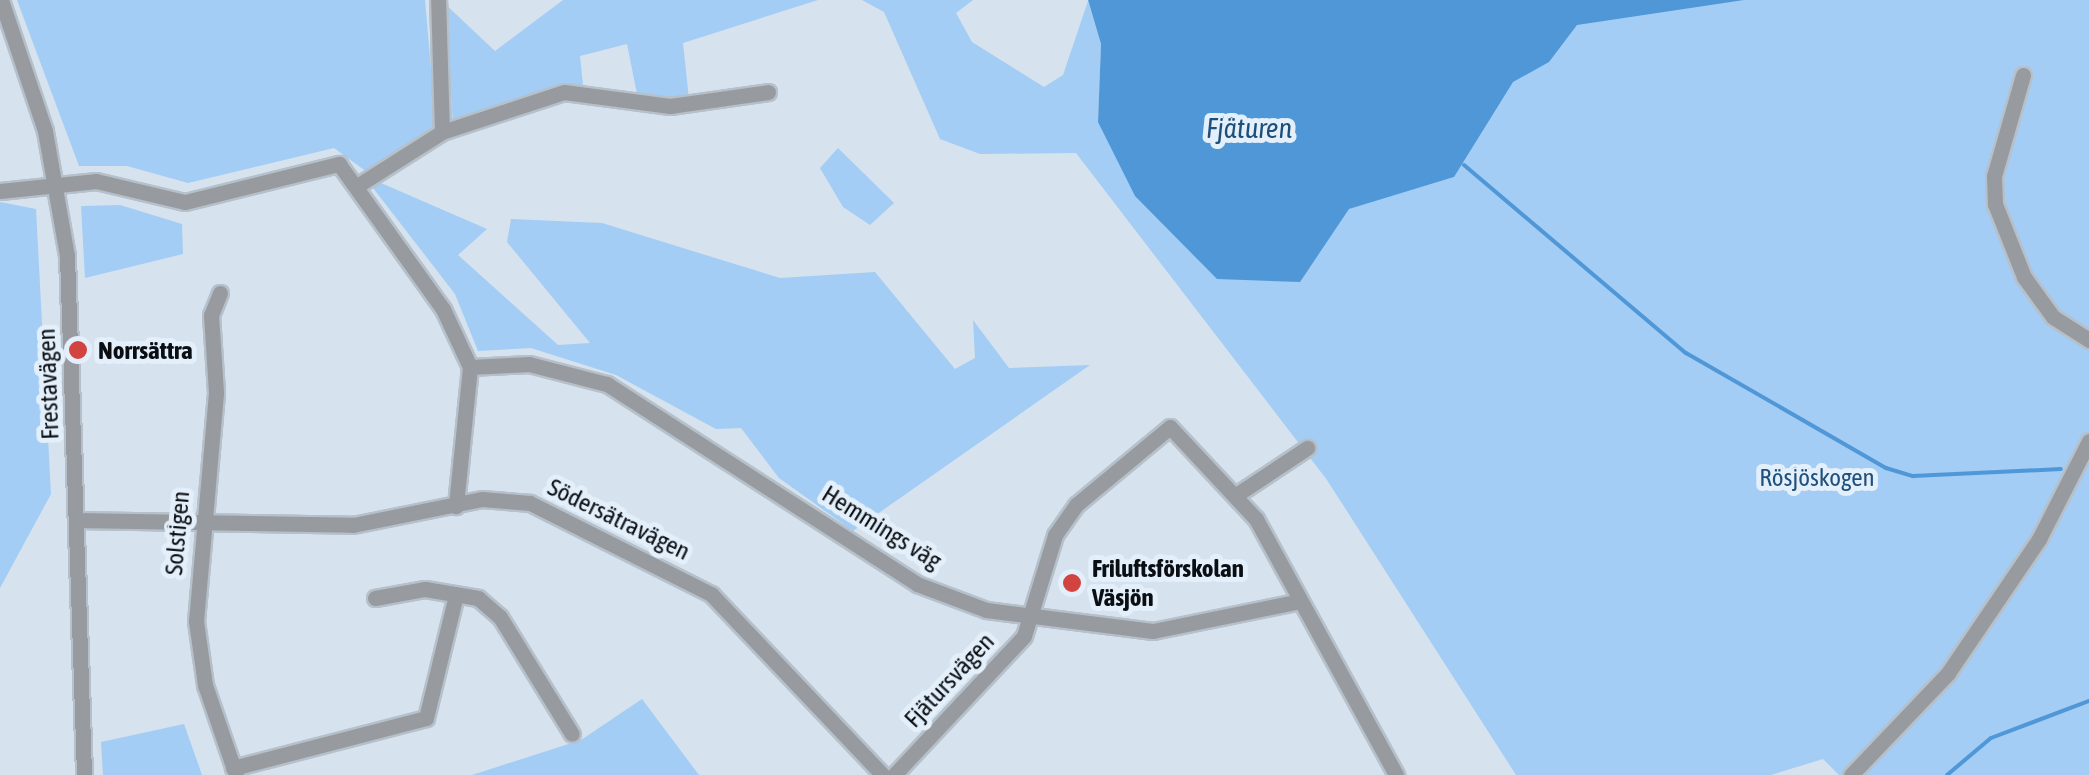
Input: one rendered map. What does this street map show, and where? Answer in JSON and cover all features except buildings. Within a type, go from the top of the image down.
[{"type":"street","name":"Frestavägen","points":[[1,0],[56,184],[70,285],[84,775]]},
{"type":"street","points":[[438,0],[442,132]]},
{"type":"street","points":[[2023,75],[1994,176],[1995,204],[2024,278],[2053,317],[2089,340]]},
{"type":"street","points":[[357,186],[442,132],[564,92],[670,106],[768,92]]},
{"type":"street","points":[[0,191],[56,184],[126,185],[185,202],[340,164],[443,309],[470,367],[456,506]]},
{"type":"street","name":"Solstigen","points":[[220,293],[211,315],[216,393],[201,521],[198,636],[235,771]]},
{"type":"street","name":"Hemmings väg","points":[[470,367],[529,364],[607,384],[918,584],[1029,622],[1153,631],[1296,602]]},
{"type":"street","name":"Fjätursvägen","points":[[894,775],[1029,622],[1055,535],[1076,505],[1170,427],[1238,493]]},
{"type":"street","points":[[1851,775],[1948,674],[2039,539],[2089,441]]},
{"type":"street","points":[[1307,448],[1238,493],[1396,775]]},
{"type":"street","name":"Södersätravägen","points":[[76,520],[353,525],[456,506],[530,503],[688,579],[767,646],[883,775]]},
{"type":"street","points":[[375,598],[425,588],[456,594],[500,617],[572,734]]},
{"type":"street","points":[[235,771],[426,718],[456,594]]},
{"type":"green space","points":[[17,0],[425,0],[436,125],[367,172],[334,148],[188,183],[127,166],[79,166]]},
{"type":"green space","points":[[563,0],[818,0],[683,43],[689,99],[637,94],[627,44],[580,56],[583,85],[453,124],[444,3],[495,51]]},
{"type":"green space","name":"Rösjöskogen","points":[[862,0],[973,0],[956,13],[972,42],[1044,87],[1063,75],[1088,1],[1101,44],[1098,122],[1348,209],[1454,177],[1451,122],[1565,0],[2089,0],[2089,775],[1839,775],[1823,759],[1771,775],[1516,775],[1327,480],[1076,153],[980,154],[940,139],[884,12]]},
{"type":"green space","points":[[838,148],[894,203],[870,225],[843,207],[820,168]]},
{"type":"green space","points":[[381,183],[487,229],[458,255],[558,345],[590,343],[507,242],[511,219],[602,223],[780,278],[875,272],[955,369],[975,358],[973,320],[1009,368],[1090,365],[853,531],[779,478],[741,428],[716,429],[616,375],[531,348],[478,351],[455,294],[373,188]]},
{"type":"green space","points":[[0,202],[36,209],[51,494],[0,588]]},
{"type":"green space","points":[[120,205],[182,224],[183,254],[85,278],[81,206]]},
{"type":"green space","points":[[642,699],[699,775],[472,775],[581,740]]},
{"type":"green space","points":[[184,724],[202,775],[103,775],[101,742]]},
{"type":"water","name":"Fjäturen","points":[[1088,0],[1744,0],[1577,25],[1549,62],[1513,82],[1454,177],[1349,209],[1300,282],[1217,279],[1135,196],[1098,122],[1101,44]]},
{"type":"waterway","points":[[1464,165],[1686,353],[1886,468],[1913,476],[2061,469]]},
{"type":"waterway","points":[[1947,775],[1991,738],[2089,701]]},
{"type":"place","name":"Norrsättra","points":[[78,350]]},
{"type":"place","name":"Friluftsförskolan Väsjön","points":[[1072,583]]}]
